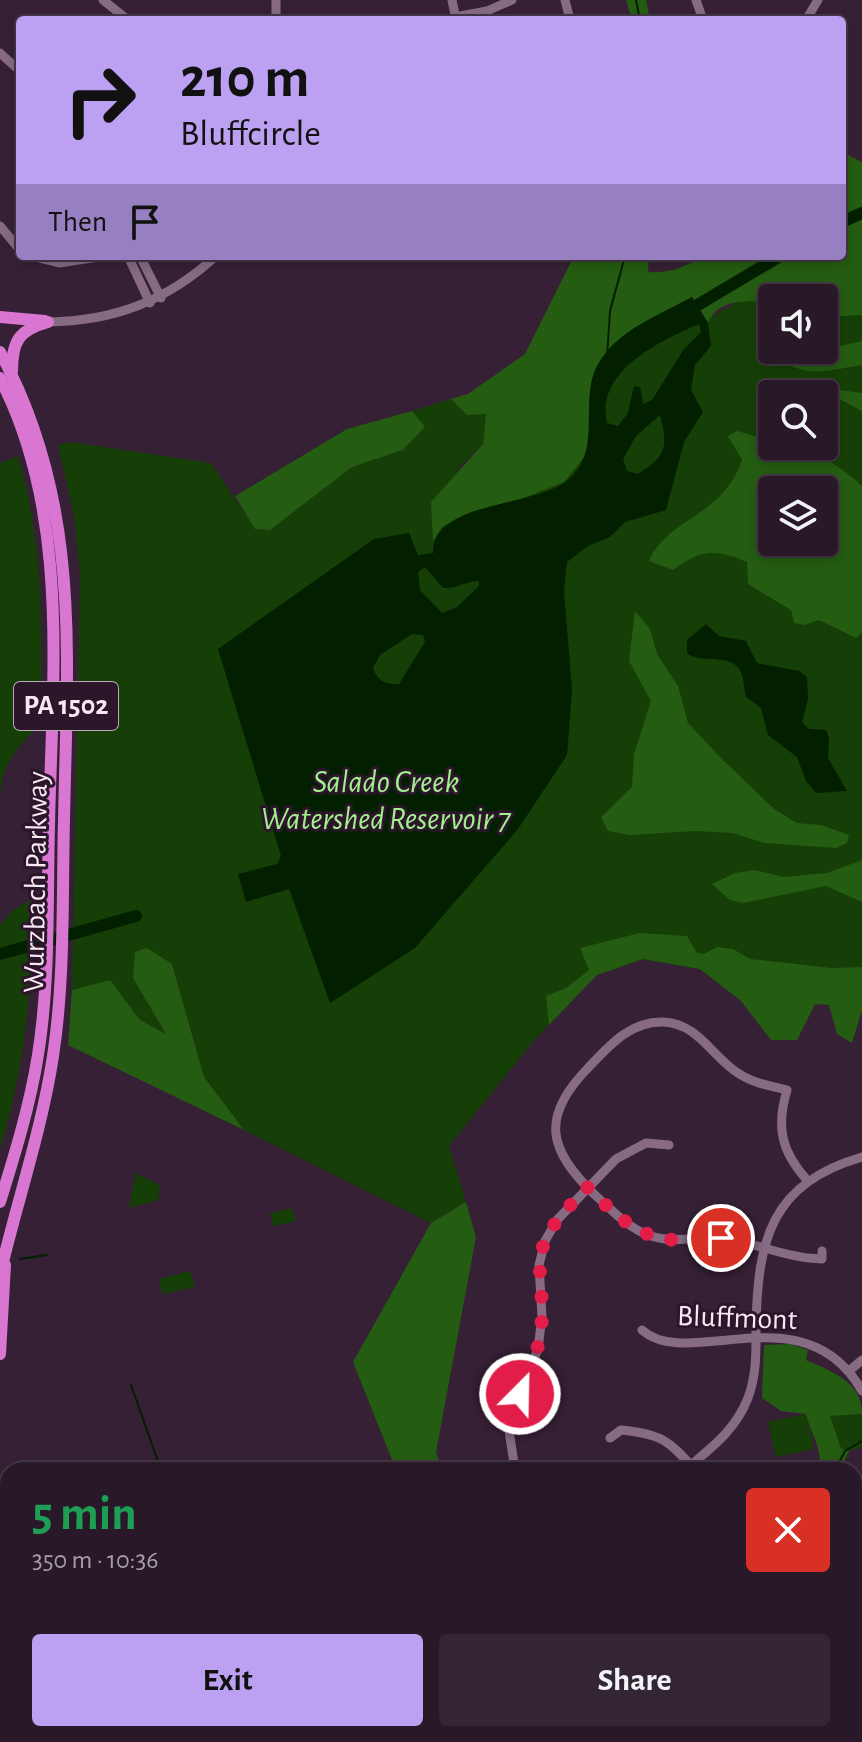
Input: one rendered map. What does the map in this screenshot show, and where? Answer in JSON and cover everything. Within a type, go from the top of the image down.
[{"type":"highway","points":[[0,317],[48,322]]},
{"type":"highway","points":[[6,376],[14,342],[20,333],[48,322]]},
{"type":"highway","name":"Wurzbach Parkway","points":[[0,352],[59,518],[65,570],[61,969],[52,1058],[0,1274]]},
{"type":"highway","name":"Wurzbach Parkway","points":[[0,1202],[37,1059],[46,974],[51,573],[35,449]]},
{"type":"highway","points":[[0,1354],[6,1250]]},
{"type":"street","points":[[103,0],[123,16]]},
{"type":"street","points":[[468,16],[512,0]]},
{"type":"street","points":[[0,53],[16,67]]},
{"type":"street","points":[[0,226],[16,245]]},
{"type":"street","points":[[47,260],[59,263],[79,260]]},
{"type":"street","points":[[132,260],[161,298]]},
{"type":"street","points":[[140,260],[150,303]]},
{"type":"street","points":[[48,322],[95,319],[150,303],[211,260]]},
{"type":"street","points":[[807,1180],[794,1166],[782,1142],[780,1121],[787,1090],[743,1077],[695,1033],[666,1022],[633,1028],[615,1041],[574,1082],[560,1105],[556,1120],[558,1147],[567,1165],[624,1221],[649,1235],[678,1241],[721,1238],[809,1258],[822,1259],[822,1251]]},
{"type":"street","points":[[514,1462],[508,1424],[538,1349],[542,1316],[539,1265],[552,1227],[587,1187],[632,1148],[654,1141],[669,1145]]},
{"type":"street","points":[[697,1462],[717,1444],[742,1412],[755,1374],[757,1275],[762,1248],[775,1218],[807,1180],[832,1166],[862,1157]]},
{"type":"street","name":"Bluffmont","points":[[642,1330],[649,1337],[680,1341],[756,1337],[810,1345],[849,1371],[862,1391]]},
{"type":"street","points":[[849,1371],[862,1360]]},
{"type":"street","points":[[610,1438],[621,1430],[653,1434],[666,1439],[685,1462]]},
{"type":"green space","points":[[626,0],[646,0],[649,16],[631,16]]},
{"type":"green space","points":[[846,154],[862,162],[862,315],[838,316],[838,284],[758,284],[758,302],[727,305],[719,309],[708,323],[692,297],[626,334],[592,385],[589,451],[564,482],[511,503],[470,512],[442,527],[433,541],[431,502],[483,444],[486,414],[467,415],[451,399],[468,394],[525,354],[572,260],[649,260],[648,272],[670,271],[699,260],[846,260]]},
{"type":"green space","points":[[862,253],[862,986],[757,979],[643,959],[597,975],[536,1038],[449,1146],[466,1202],[431,1223],[244,1130],[204,1077],[172,964],[133,978],[167,1035],[140,1020],[110,980],[72,990],[80,573],[74,516],[58,445],[71,442],[211,463],[255,529],[270,530],[352,467],[403,450],[425,427],[412,411],[451,399],[467,415],[487,414],[483,444],[451,475],[599,363],[709,318],[758,293],[758,364],[838,364],[838,284],[782,284]]},
{"type":"green space","points":[[862,341],[862,365],[810,371],[790,364],[838,364],[838,346]]},
{"type":"green space","points":[[838,390],[862,393],[862,411],[838,400]]},
{"type":"green space","points":[[412,411],[425,427],[403,450],[352,467],[270,530],[255,529],[235,496],[347,429]]},
{"type":"green space","points":[[737,431],[758,437],[758,460],[826,460],[862,486],[862,632],[856,638],[819,620],[804,625],[794,623],[791,610],[748,584],[747,562],[708,553],[692,558],[673,570],[649,561],[669,535],[722,494],[742,460],[728,436]]},
{"type":"green space","points":[[18,456],[33,522],[40,589],[41,724],[13,755],[4,773],[0,795],[0,463]]},
{"type":"green space","points":[[635,611],[650,629],[657,654],[678,686],[688,723],[774,809],[797,823],[821,825],[849,835],[847,843],[836,848],[764,843],[733,833],[696,831],[630,835],[608,831],[601,817],[632,787],[634,754],[651,701],[629,661]]},
{"type":"green space","points":[[862,860],[862,902],[826,886],[743,903],[730,900],[712,884],[735,873],[755,870],[783,877],[827,873]]},
{"type":"green space","points":[[33,898],[26,1026],[16,1088],[0,1150],[0,925],[11,912]]},
{"type":"green space","points":[[640,933],[687,936],[697,953],[704,954],[717,947],[733,949],[750,959],[831,968],[862,967],[862,1010],[852,1043],[837,1034],[829,1005],[815,1004],[797,1040],[771,1040],[741,1001],[700,969],[643,959],[597,975],[549,1025],[546,996],[566,988],[589,970],[580,948]]},
{"type":"green space","points":[[147,948],[172,964],[204,1077],[244,1130],[68,1045],[72,990],[110,980],[140,1020],[166,1034],[133,978],[135,952]]},
{"type":"green space","points":[[136,1173],[160,1186],[158,1200],[129,1208]]},
{"type":"green space","points":[[466,1202],[476,1237],[436,1452],[440,1462],[393,1462],[353,1362],[431,1223]]},
{"type":"green space","points":[[292,1208],[296,1221],[273,1226],[270,1213]]},
{"type":"green space","points":[[190,1271],[195,1287],[163,1294],[159,1279]]},
{"type":"green space","points":[[790,1344],[808,1350],[806,1360],[844,1379],[857,1393],[862,1414],[830,1416],[841,1448],[849,1451],[844,1462],[820,1462],[806,1414],[781,1411],[762,1398],[764,1345]]},
{"type":"green space","points":[[806,1414],[814,1449],[776,1457],[768,1422]]},
{"type":"green space","points":[[862,1414],[862,1447],[849,1451],[841,1449],[829,1415]]},
{"type":"water","name":"Salado Creek Watershed Reservoir 7","points":[[692,297],[708,323],[711,346],[695,365],[691,390],[703,412],[684,442],[666,510],[625,522],[610,537],[588,546],[567,562],[564,591],[572,690],[567,755],[518,829],[415,948],[330,1003],[289,889],[246,902],[238,874],[277,864],[281,856],[218,649],[374,539],[409,533],[418,555],[433,553],[437,537],[448,524],[465,515],[549,491],[564,483],[577,471],[584,457],[588,442],[592,379],[606,352],[628,332]],"holes":[[[699,324],[701,332],[684,349],[652,400],[643,404],[640,387],[634,386],[628,413],[618,426],[607,423],[606,405],[611,388],[621,373],[634,360],[666,339]],[[660,415],[663,450],[655,462],[638,474],[627,471],[623,459],[636,436]],[[425,567],[443,588],[479,581],[479,586],[457,607],[442,613],[420,590],[418,572]],[[412,634],[423,635],[425,642],[399,684],[386,683],[377,676],[373,668],[380,655]]]},
{"type":"water","points":[[706,624],[719,636],[746,641],[757,663],[799,671],[807,677],[808,699],[802,722],[809,729],[826,730],[829,738],[828,758],[847,791],[816,793],[806,781],[797,757],[768,735],[761,708],[746,697],[743,678],[734,664],[693,657],[687,653],[687,640]]},
{"type":"waterway","points":[[636,0],[639,16]]},
{"type":"waterway","points":[[846,220],[862,213]]},
{"type":"waterway","points":[[607,357],[610,311],[624,260]]},
{"type":"waterway","points":[[686,312],[773,260]]},
{"type":"waterway","points":[[0,954],[136,916]]},
{"type":"waterway","points":[[20,1259],[47,1255]]},
{"type":"waterway","points":[[131,1385],[158,1462]]},
{"type":"waterway","points":[[839,1462],[845,1451],[862,1441]]},
{"type":"route","points":[[520,1394],[538,1349],[542,1316],[539,1265],[542,1249],[552,1227],[587,1187],[624,1221],[649,1235],[678,1241],[721,1238]]}]
